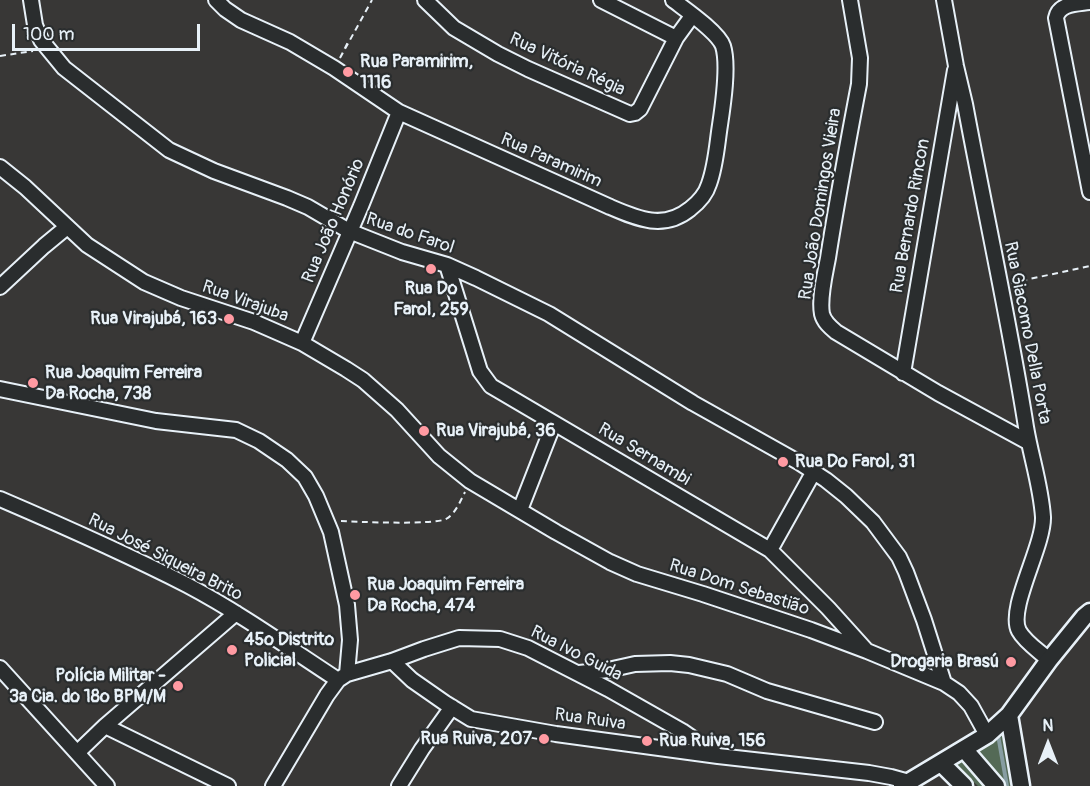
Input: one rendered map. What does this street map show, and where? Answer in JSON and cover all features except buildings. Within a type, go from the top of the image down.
[{"type":"street","name":"Rua do Farol","points":[[31,0],[35,25],[41,40],[64,68],[169,150],[214,171],[308,207],[349,231],[402,252],[447,265],[549,314],[693,403],[826,480],[873,522],[899,557],[924,620],[944,683]]},
{"type":"street","name":"Rua Paramirim","points":[[216,0],[241,20],[290,42],[334,68],[399,112],[634,217],[659,221],[671,220],[683,214],[705,195],[714,164],[722,111],[725,69],[723,47],[718,37],[672,0]]},
{"type":"street","name":"Rua Vitória Régia","points":[[425,0],[454,28],[498,54],[630,114],[640,110],[676,38],[692,16]]},
{"type":"street","points":[[601,0],[676,38]]},
{"type":"street","name":"Rua João Domingos Vieira","points":[[850,0],[860,58],[859,84],[823,290],[822,311],[827,324],[836,332],[903,373],[1028,442]]},
{"type":"street","name":"Rua Giacomo Della Porta","points":[[944,0],[1041,501],[1043,519],[1040,537],[1019,603],[1018,627],[1021,634],[1048,660]]},
{"type":"street","points":[[1090,2],[1063,7],[1057,12],[1056,18],[1090,192]]},
{"type":"street","name":"Rua Bernardo Rincon","points":[[903,373],[956,66]]},
{"type":"street","name":"Rua João Honório","points":[[302,343],[399,112]]},
{"type":"street","name":"Rua Virajuba","points":[[0,167],[67,227],[123,270],[181,298],[254,322],[302,343],[363,380],[397,410],[439,456],[470,481]]},
{"type":"street","points":[[0,287],[67,227]]},
{"type":"street","name":"Rua Sernambi","points":[[447,265],[480,371],[491,386],[770,550],[867,651]]},
{"type":"street","points":[[0,389],[156,421],[236,430],[259,441],[287,460],[305,477],[332,532],[347,605],[350,640],[343,677],[327,695],[273,786]]},
{"type":"street","points":[[520,510],[554,423]]},
{"type":"street","points":[[770,550],[813,472]]},
{"type":"street","name":"Rua Dom Sebastião","points":[[470,481],[574,542],[637,574],[785,621],[867,651],[944,683],[971,706],[987,735]]},
{"type":"street","name":"Rua José Siqueira Brito","points":[[0,499],[65,527],[188,586],[343,677]]},
{"type":"street","points":[[905,784],[987,735],[1009,715],[1048,660],[1090,612]]},
{"type":"street","points":[[76,753],[236,613]]},
{"type":"street","name":"Rua Ivo Guida","points":[[343,677],[459,638],[500,639],[528,648],[608,689],[682,731],[718,756]]},
{"type":"street","name":"Rua Ruiva","points":[[392,661],[412,680],[471,719],[556,734],[891,777],[905,784]]},
{"type":"street","points":[[577,673],[635,664],[689,665],[727,674],[767,691],[875,722]]},
{"type":"street","points":[[0,668],[108,786]]},
{"type":"street","points":[[399,786],[452,707]]},
{"type":"street","points":[[1009,715],[1021,786]]},
{"type":"street","points":[[105,726],[228,786]]},
{"type":"street","points":[[964,749],[996,786]]},
{"type":"street","points":[[941,763],[964,786]]},
{"type":"path","points":[[334,68],[372,0]]},
{"type":"path","points":[[334,68],[349,40]]},
{"type":"path","points":[[0,56],[47,48]]},
{"type":"path","points":[[1000,285],[1090,266]]},
{"type":"path","points":[[326,521],[444,520],[452,515],[470,481]]},
{"type":"green space","points":[[1000,728],[1015,786],[1004,784],[1003,786],[978,786],[951,761]]},
{"type":"waterway","points":[[998,735],[1007,786]]},
{"type":"place","name":"Rua Paramirim, 1116","points":[[348,72]]},
{"type":"place","name":"Rua Do Farol, 259","points":[[431,269]]},
{"type":"place","name":"Rua Virajubá, 163","points":[[229,319]]},
{"type":"place","name":"Rua Joaquim Ferreira Da Rocha, 738","points":[[33,383]]},
{"type":"place","name":"Rua Virajubá, 36","points":[[424,431]]},
{"type":"place","name":"Rua Do Farol, 31","points":[[783,462]]},
{"type":"place","name":"Rua Joaquim Ferreira Da Rocha, 474","points":[[355,595]]},
{"type":"place","name":"45º Distrito Policial","points":[[232,650]]},
{"type":"place","name":"Drogaria Brasú","points":[[1011,662]]},
{"type":"place","name":"Polícia Militar - 3ª Cia. do 18º BPM/M","points":[[178,686]]},
{"type":"place","name":"Rua Ruiva, 207","points":[[544,739]]},
{"type":"place","name":"Rua Ruiva, 156","points":[[647,741]]}]
